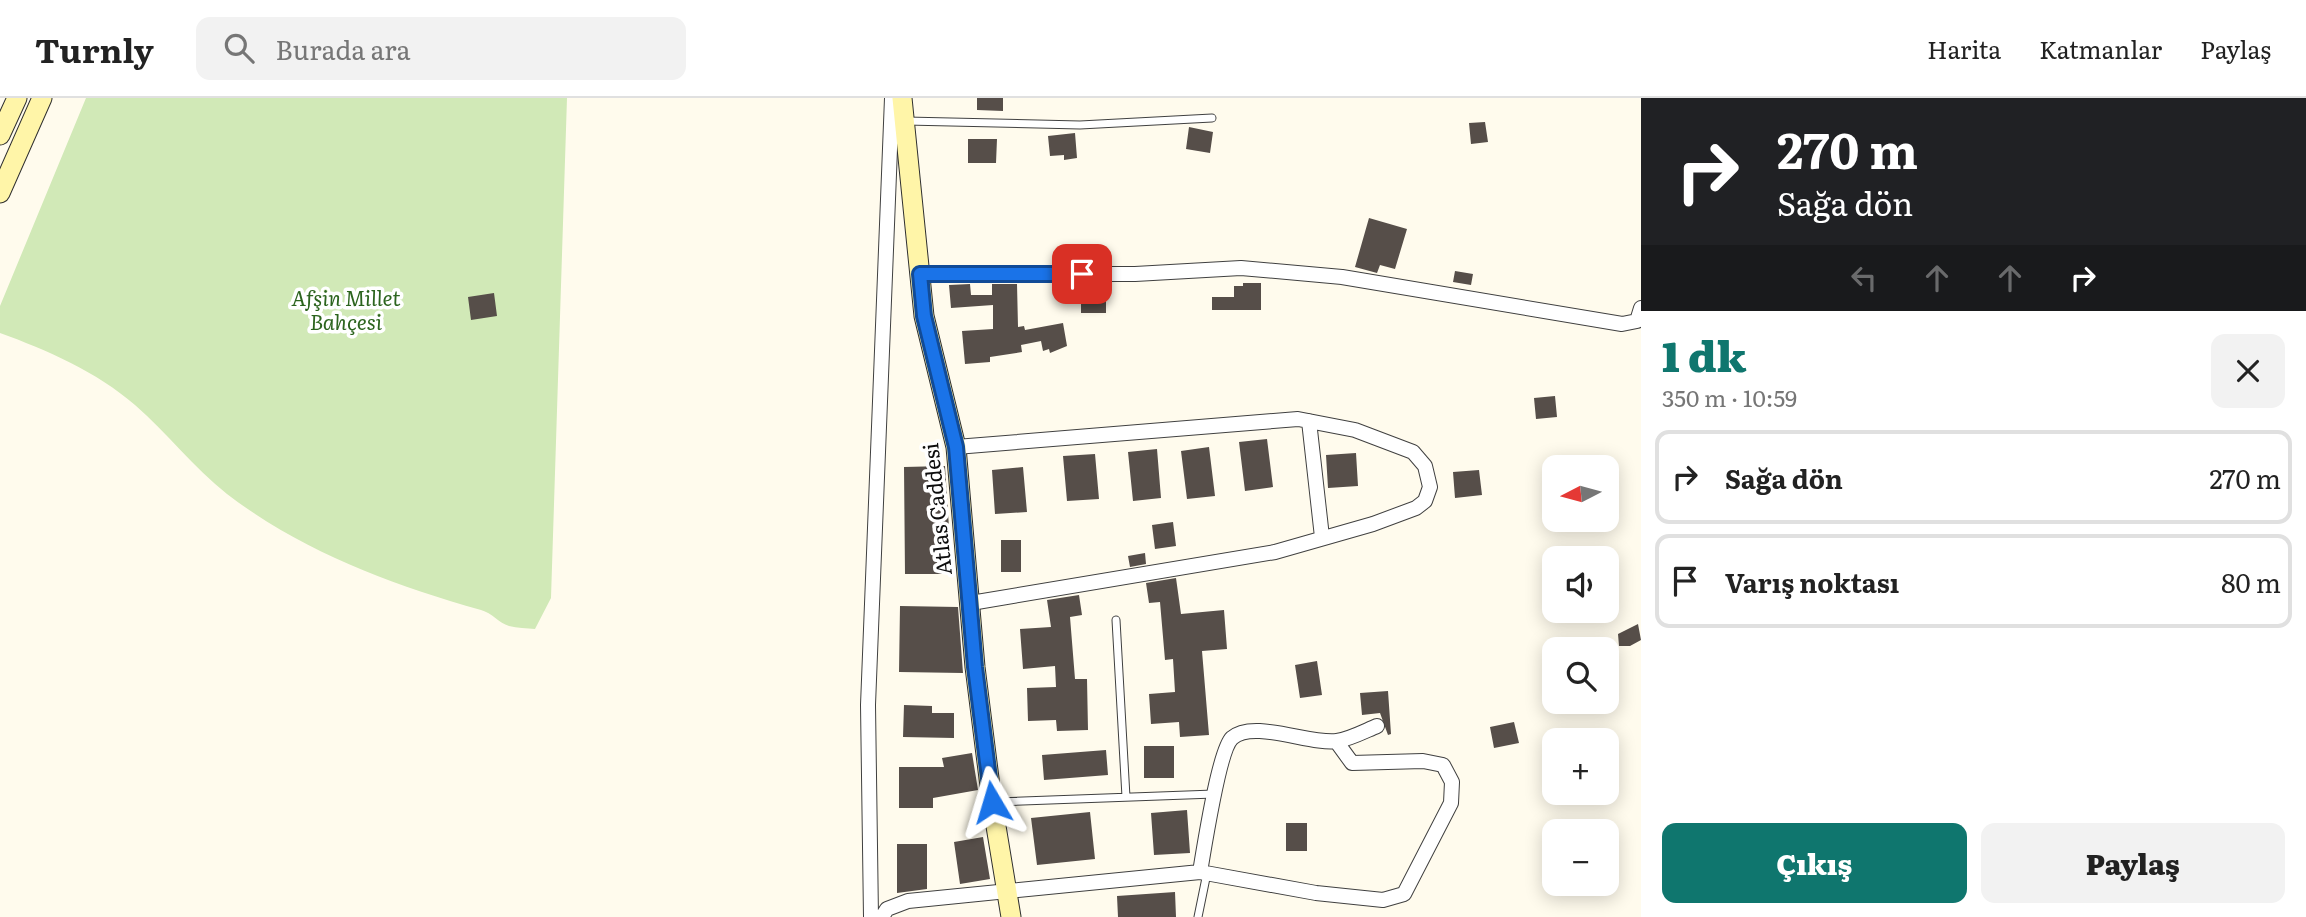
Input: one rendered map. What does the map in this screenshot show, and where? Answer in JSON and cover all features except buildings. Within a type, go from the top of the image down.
[{"type":"street","points":[[0,135],[17,98]]},
{"type":"street","points":[[0,193],[42,98]]},
{"type":"street","points":[[871,917],[868,705],[892,98]]},
{"type":"street","name":"Atlas Caddesi","points":[[902,98],[924,316],[956,447],[975,667],[992,802],[1011,917]]},
{"type":"street","points":[[920,274],[1135,274],[1241,268],[1342,277],[1622,324],[1637,321],[1641,308]]},
{"type":"street","points":[[956,447],[1257,420],[1309,421],[1355,430],[1413,452],[1425,466],[1430,487],[1425,501],[1416,508],[1373,524],[1275,552],[971,603]]},
{"type":"street","points":[[1309,421],[1322,537]]},
{"type":"street","points":[[1203,873],[1215,794],[1230,740],[1240,732],[1336,741],[1377,726]]},
{"type":"street","points":[[882,917],[887,909],[908,901],[1203,873],[1316,893],[1383,900],[1404,894],[1451,803],[1452,782],[1443,765],[1423,761],[1352,763],[1336,741]]},
{"type":"lane","points":[[906,121],[1080,125],[1212,118]]},
{"type":"lane","points":[[1116,620],[1126,797]]},
{"type":"lane","points":[[992,802],[1215,794]]},
{"type":"lane","points":[[1198,917],[1203,873]]},
{"type":"green space","name":"Afşin Millet Bahçesi","points":[[86,98],[567,98],[551,598],[535,629],[509,626],[485,611],[381,577],[286,533],[256,515],[215,484],[120,393],[71,363],[0,333],[0,306]]},
{"type":"route","points":[[992,802],[975,667],[956,447],[924,316],[920,274],[1082,274]]}]
